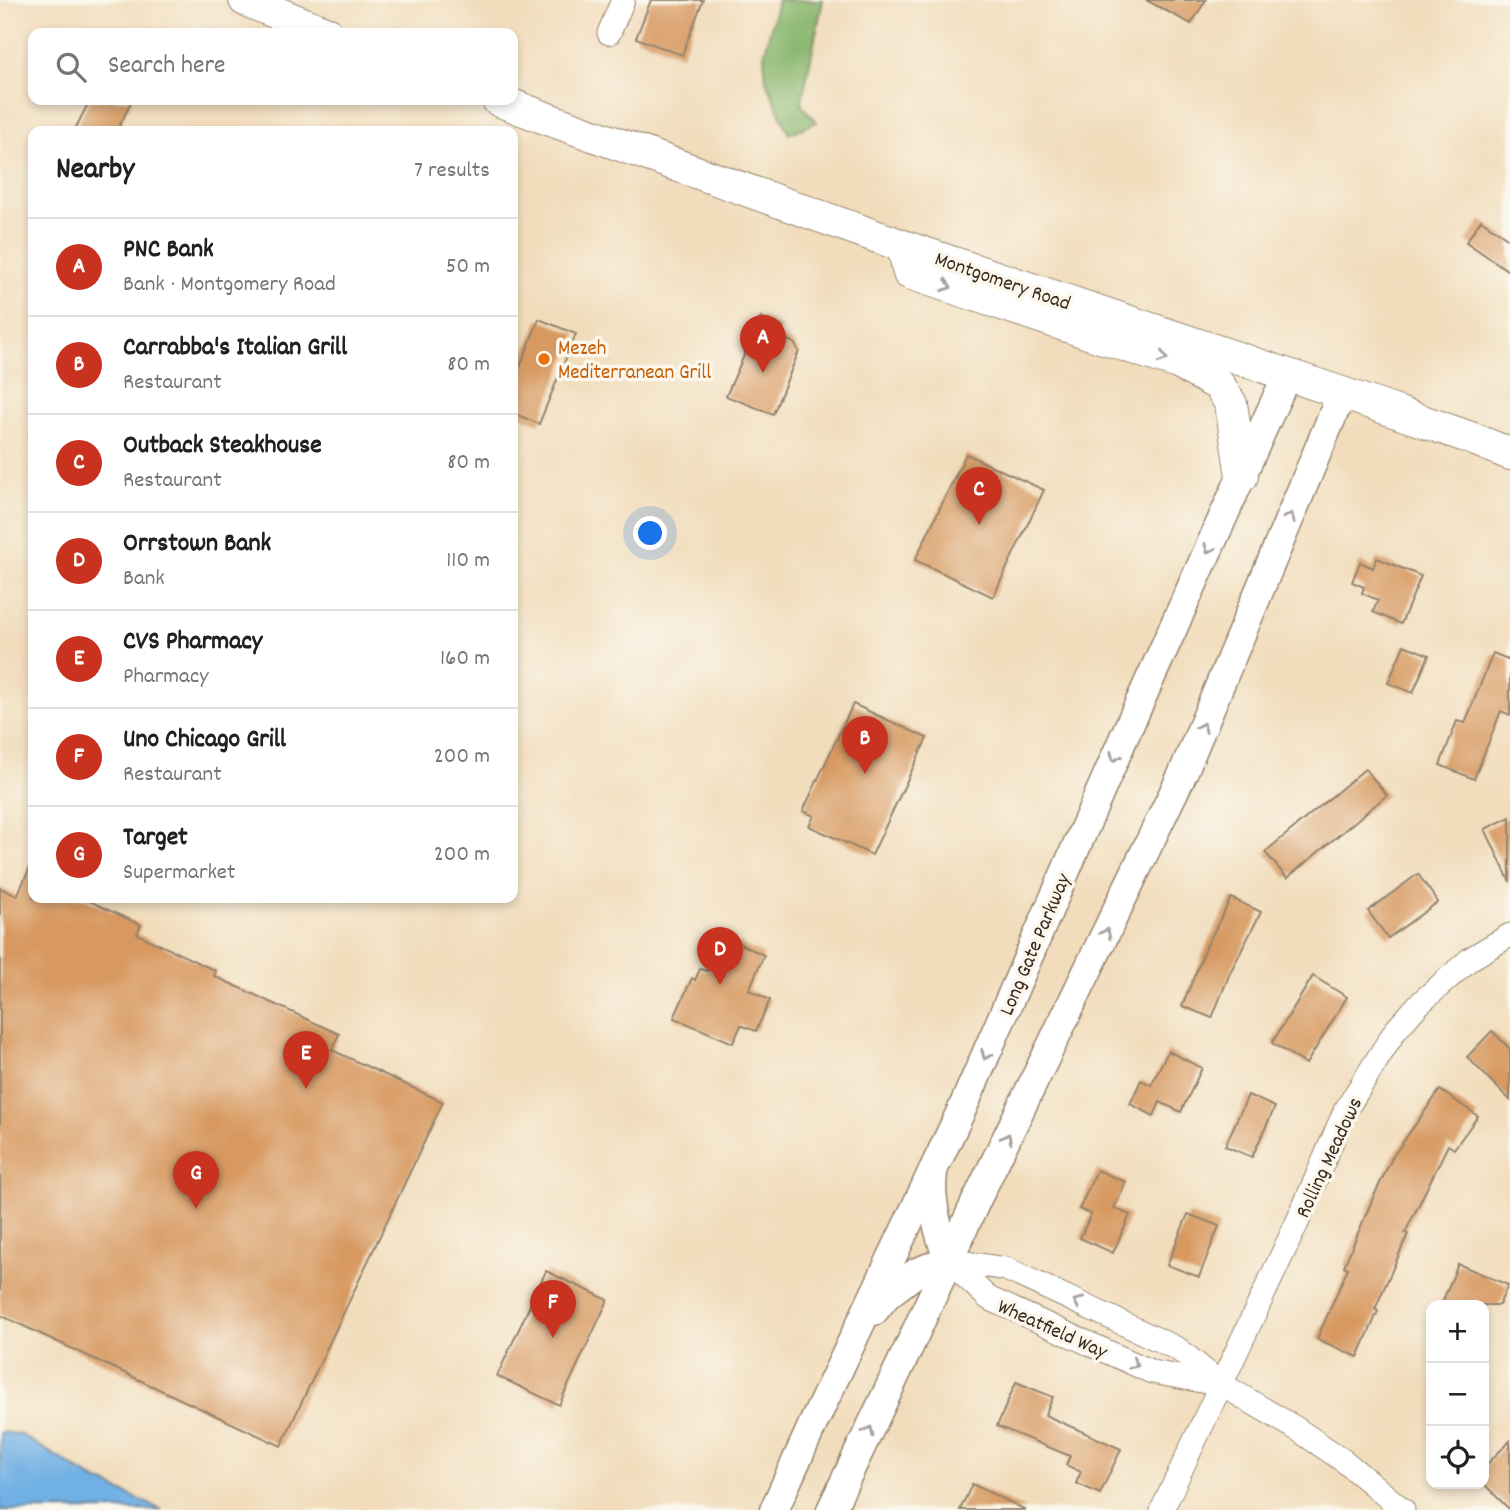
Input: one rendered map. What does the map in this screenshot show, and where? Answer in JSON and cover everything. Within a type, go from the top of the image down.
[{"type":"main road","points":[[245,0],[315,28]]},
{"type":"main road","name":"Montgomery Road","points":[[511,105],[903,246],[1342,393],[1510,454]]},
{"type":"main road","points":[[903,246],[909,274],[1178,363],[1219,385],[1231,404],[1242,476]]},
{"type":"street","points":[[609,33],[622,0]]},
{"type":"street","name":"Long Gate Parkway","points":[[774,1510],[963,1107],[1118,750],[1287,375]]},
{"type":"street","points":[[831,1510],[977,1199],[1183,773],[1342,393]]},
{"type":"street","name":"Rolling Meadows","points":[[1162,1510],[1297,1223],[1345,1111],[1395,1031],[1418,1005],[1470,959],[1510,935]]},
{"type":"street","points":[[934,1167],[931,1188],[948,1260]]},
{"type":"street","points":[[908,1349],[910,1299],[900,1239],[960,1216],[977,1199]]},
{"type":"street","points":[[861,1326],[887,1295],[917,1272],[948,1260]]},
{"type":"street","name":"Wheatfield Way","points":[[948,1260],[988,1298],[1152,1373],[1221,1384]]},
{"type":"street","name":"Wheatfield Way","points":[[948,1260],[1006,1269],[1178,1349],[1221,1384],[1297,1429],[1344,1461],[1403,1510]]},
{"type":"green space","points":[[778,0],[823,0],[801,105],[817,122],[789,134],[766,81],[764,55]]},
{"type":"water","points":[[0,1432],[20,1434],[90,1477],[162,1510],[0,1510]]},
{"type":"building","points":[[651,0],[703,0],[682,55],[636,38]]},
{"type":"building","points":[[1146,0],[1206,0],[1191,24]]},
{"type":"building","points":[[87,105],[130,105],[119,126],[77,126]]},
{"type":"building","points":[[1481,220],[1510,240],[1510,272],[1466,242]]},
{"type":"building","points":[[761,317],[783,327],[779,336],[794,343],[799,351],[773,414],[726,396]]},
{"type":"building","name":"Mezeh Mediterranean Grill","points":[[539,319],[576,334],[539,424],[518,415],[518,372]]},
{"type":"building","points":[[966,454],[1044,490],[993,597],[915,560]]},
{"type":"building","points":[[1377,558],[1421,576],[1401,624],[1373,612],[1378,600],[1362,593],[1364,587],[1352,582],[1360,562],[1373,568]]},
{"type":"building","points":[[1404,645],[1429,655],[1413,693],[1388,683]]},
{"type":"building","points":[[1493,653],[1510,660],[1510,715],[1501,711],[1474,779],[1440,765],[1457,721],[1465,723]]},
{"type":"building","points":[[853,704],[927,738],[872,855],[809,826],[814,816],[803,811]]},
{"type":"building","points":[[1365,769],[1387,795],[1287,878],[1265,852]]},
{"type":"building","points":[[1510,817],[1510,882],[1485,829]]},
{"type":"building","points":[[28,872],[28,903],[94,903],[141,925],[137,934],[216,971],[214,976],[339,1034],[332,1050],[443,1102],[281,1446],[0,1315],[0,888],[17,896]]},
{"type":"building","points":[[1418,874],[1438,902],[1388,938],[1368,911]]},
{"type":"building","points":[[1231,898],[1261,912],[1230,973],[1212,1018],[1182,1006],[1207,945]]},
{"type":"building","points":[[723,936],[764,955],[749,990],[770,1000],[756,1031],[741,1025],[733,1043],[674,1018],[692,978],[695,980],[700,969],[707,971]]},
{"type":"building","points":[[1313,976],[1347,997],[1306,1064],[1272,1043]]},
{"type":"building","points":[[1492,1031],[1510,1049],[1510,1100],[1467,1057]]},
{"type":"building","points":[[1168,1051],[1202,1068],[1181,1112],[1160,1102],[1154,1116],[1130,1104],[1141,1080],[1151,1085]]},
{"type":"building","points":[[1440,1090],[1478,1116],[1454,1149],[1448,1145],[1405,1233],[1408,1234],[1375,1309],[1378,1311],[1358,1357],[1317,1339],[1348,1268],[1344,1266],[1393,1156]]},
{"type":"building","points":[[1248,1095],[1275,1107],[1252,1157],[1225,1146]]},
{"type":"building","points":[[1097,1170],[1126,1182],[1114,1208],[1130,1215],[1113,1253],[1080,1238],[1091,1214],[1079,1209]]},
{"type":"building","points":[[1188,1214],[1219,1226],[1199,1277],[1167,1265]]},
{"type":"building","points":[[1458,1264],[1508,1285],[1499,1305],[1489,1305],[1489,1300],[1443,1300]]},
{"type":"building","points":[[546,1271],[608,1300],[559,1405],[497,1376]]},
{"type":"building","points":[[1016,1382],[1053,1397],[1045,1415],[1121,1449],[1100,1494],[1076,1483],[1081,1472],[1066,1465],[1070,1456],[997,1426]]},
{"type":"building","points":[[1510,1441],[1510,1510],[1489,1489],[1489,1462]]},
{"type":"building","points":[[972,1484],[1026,1510],[960,1510]]},
{"type":"place","name":"Mezeh Mediterranean Grill","points":[[544,359]]},
{"type":"place","name":"PNC Bank","points":[[763,373]]},
{"type":"place","name":"Outback Steakhouse","points":[[979,525]]},
{"type":"place","name":"Carrabba's Italian Grill","points":[[865,774]]},
{"type":"place","name":"Orrstown Bank","points":[[720,985]]},
{"type":"place","name":"CVS Pharmacy","points":[[306,1089]]},
{"type":"place","name":"Target","points":[[196,1209]]},
{"type":"place","name":"Uno Chicago Grill","points":[[553,1338]]}]
